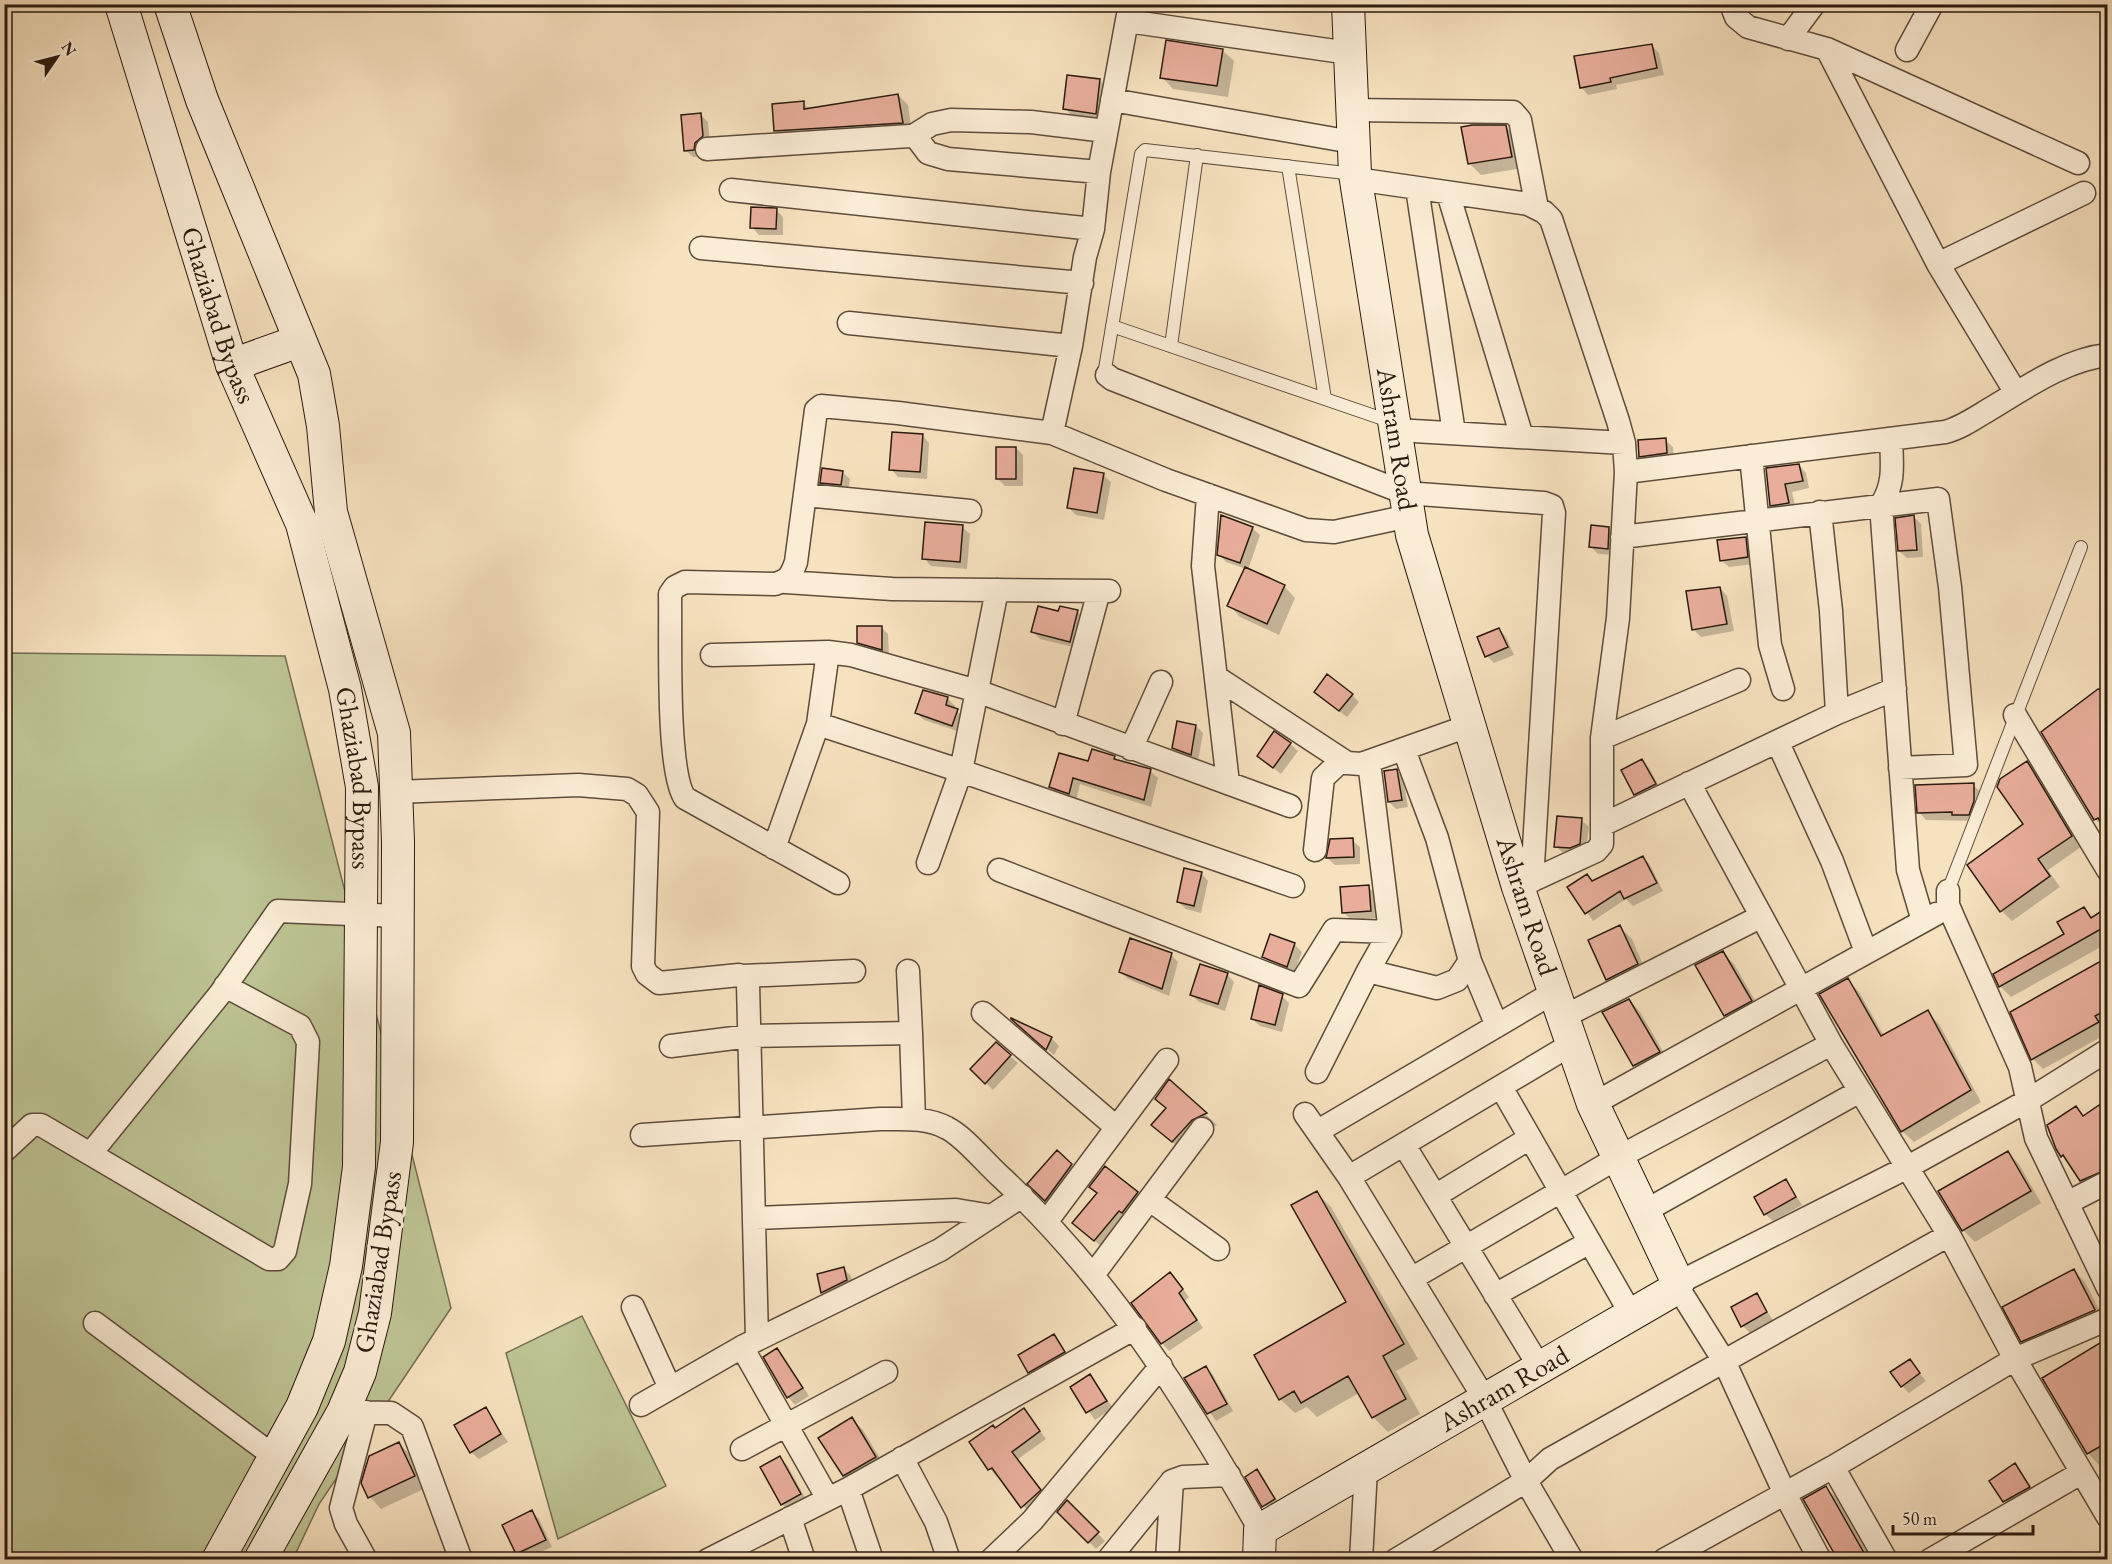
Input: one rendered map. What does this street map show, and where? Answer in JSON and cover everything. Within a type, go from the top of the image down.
[{"type":"main road","name":"Ghaziabad Bypass","points":[[121,4],[231,365],[302,524],[345,689],[362,787],[359,1167],[346,1266],[328,1341],[302,1407],[218,1560]]},
{"type":"main road","name":"Ghaziabad Bypass","points":[[170,4],[202,100],[314,374],[323,426],[331,512],[394,733],[398,916],[397,1142],[375,1312],[360,1372],[355,1412],[260,1560]]},
{"type":"main road","name":"Ashram Road","points":[[1259,1545],[1366,1468],[1631,1314],[1678,1284],[1593,1104],[1564,1017],[1525,884],[1471,725],[1412,535],[1355,177],[1348,4]]},
{"type":"main road","points":[[231,365],[299,341]]},
{"type":"street","points":[[1731,4],[1736,17],[1748,27],[1827,49],[2078,163]]},
{"type":"street","points":[[1788,39],[1814,4]]},
{"type":"street","points":[[1907,51],[1932,4]]},
{"type":"street","points":[[1052,433],[1071,346],[1085,257],[1093,229],[1099,172],[1129,13],[1349,53]]},
{"type":"street","points":[[1827,49],[1938,264],[2016,393]]},
{"type":"street","points":[[1112,100],[1352,142]]},
{"type":"street","points":[[1351,110],[1513,112],[1520,120],[1537,208]]},
{"type":"street","points":[[707,149],[913,136],[932,124],[951,120],[1031,122],[1106,131]]},
{"type":"street","points":[[913,136],[928,153],[948,159],[1099,172]]},
{"type":"street","points":[[1355,177],[1528,204],[1544,212],[1555,226],[1624,443],[1626,471],[1623,537],[1618,618],[1602,738],[1602,825],[1599,848],[1525,884]]},
{"type":"street","points":[[1417,188],[1454,433]]},
{"type":"street","points":[[731,190],[1093,229]]},
{"type":"street","points":[[1448,193],[1522,437]]},
{"type":"street","points":[[1938,264],[2084,193]]},
{"type":"street","points":[[701,248],[1082,283]]},
{"type":"street","points":[[849,323],[1071,346]]},
{"type":"street","points":[[1626,471],[1953,430],[2016,393],[2080,360],[2108,355]]},
{"type":"street","points":[[1107,375],[1112,380],[1407,504]]},
{"type":"street","points":[[786,582],[791,577],[796,562],[816,411],[826,404],[1052,433],[1208,495],[1306,530],[1319,532],[1334,532],[1407,504],[1544,503],[1552,506],[1553,525],[1525,884]]},
{"type":"street","points":[[1395,426],[1454,433],[1624,443]]},
{"type":"street","points":[[1891,439],[1893,474],[1890,491],[1881,505],[1908,870],[1923,921]]},
{"type":"street","points":[[1751,456],[1770,645],[1783,689]]},
{"type":"street","points":[[805,495],[970,511]]},
{"type":"street","points":[[1208,495],[1203,566],[1228,783]]},
{"type":"street","points":[[1623,537],[1938,499],[1950,587],[1966,765],[1900,768]]},
{"type":"street","points":[[1820,512],[1831,611],[1837,713]]},
{"type":"street","points":[[838,883],[685,798],[679,786],[671,715],[670,594],[675,587],[685,582],[786,582],[892,589],[1104,591],[1064,724]]},
{"type":"street","points":[[928,863],[961,771],[997,590]]},
{"type":"street","points":[[774,848],[818,724],[828,652]]},
{"type":"street","points":[[712,655],[828,652],[851,655],[977,691],[1290,806]]},
{"type":"street","points":[[1216,678],[1342,760],[1361,764],[1471,725]]},
{"type":"street","points":[[1602,738],[1739,680]]},
{"type":"street","points":[[1131,749],[1161,681]]},
{"type":"street","points":[[1602,825],[1837,713],[1895,689]]},
{"type":"street","points":[[2015,715],[2108,870]]},
{"type":"street","points":[[818,724],[1293,886]]},
{"type":"street","points":[[1778,743],[1832,861],[1866,952]]},
{"type":"street","points":[[1404,750],[1437,838],[1470,961],[1497,1026]]},
{"type":"street","points":[[1315,850],[1323,778],[1342,760]]},
{"type":"street","points":[[1317,1072],[1390,932],[1370,762]]},
{"type":"street","points":[[1689,783],[1831,1044],[1948,1235],[2015,1359],[2108,1517]]},
{"type":"street","points":[[396,792],[578,785],[627,789],[637,795],[648,812],[643,966],[647,974],[659,983],[743,976],[855,971]]},
{"type":"street","points":[[648,812],[685,798]]},
{"type":"street","points":[[999,870],[1299,986],[1334,930],[1390,932]]},
{"type":"street","points":[[1593,1104],[1923,921],[1948,899],[2020,1066],[2036,1138],[2108,1288]]},
{"type":"street","points":[[91,1153],[225,986],[279,910],[398,916]]},
{"type":"street","points":[[1572,1560],[1526,1481],[1484,1398],[1349,1177],[1311,1123],[1497,1026],[1564,1017],[1760,917]]},
{"type":"street","points":[[1368,971],[1437,988],[1457,980],[1470,961]]},
{"type":"street","points":[[908,971],[914,1119]]},
{"type":"street","points":[[743,976],[748,984],[750,1127],[755,1218],[749,1343],[787,1425],[838,1494],[872,1560]]},
{"type":"street","points":[[4,1150],[32,1125],[41,1125],[269,1259],[283,1255],[300,1184],[308,1042],[306,1033],[300,1026],[225,986]]},
{"type":"street","points":[[983,1013],[1116,1127]]},
{"type":"street","points":[[1349,1177],[1501,1087],[1564,1017]]},
{"type":"street","points":[[671,1046],[750,1036],[911,1033]]},
{"type":"street","points":[[1411,1279],[1619,1157],[1831,1044]]},
{"type":"street","points":[[1820,1560],[1785,1494],[1724,1361],[1678,1284],[1906,1168],[2027,1101],[2108,1050]]},
{"type":"street","points":[[1047,1221],[1167,1060]]},
{"type":"street","points":[[1501,1087],[1631,1314]]},
{"type":"street","points":[[1645,1211],[1860,1091]]},
{"type":"street","points":[[642,1135],[914,1119],[949,1129],[1047,1221],[1135,1328],[1229,1475],[1259,1545]]},
{"type":"street","points":[[1093,1275],[1202,1130]]},
{"type":"street","points":[[1435,1196],[1530,1138]]},
{"type":"street","points":[[1404,1145],[1539,1366]]},
{"type":"street","points":[[2067,1203],[2108,1182]]},
{"type":"street","points":[[641,1405],[749,1343],[940,1250],[1022,1196]]},
{"type":"street","points":[[1150,1200],[1218,1249]]},
{"type":"street","points":[[755,1218],[956,1210],[992,1216]]},
{"type":"street","points":[[1396,1560],[1526,1481],[1550,1459],[1948,1235]]},
{"type":"street","points":[[1495,1295],[1590,1242]]},
{"type":"street","points":[[633,1307],[670,1388]]},
{"type":"street","points":[[1664,1560],[1688,1554],[1785,1494],[2015,1359],[2108,1319]]},
{"type":"street","points":[[95,1323],[275,1457]]},
{"type":"street","points":[[708,1560],[838,1494],[1135,1328]]},
{"type":"street","points":[[991,1560],[1032,1521],[1161,1366]]},
{"type":"street","points":[[742,1449],[886,1372]]},
{"type":"street","points":[[366,1560],[346,1524],[341,1508],[355,1412],[391,1413],[412,1427],[461,1560]]},
{"type":"street","points":[[902,1458],[936,1522],[949,1560]]},
{"type":"street","points":[[1833,1467],[1886,1560]]},
{"type":"street","points":[[1361,1560],[1366,1468]]},
{"type":"street","points":[[1930,1560],[2081,1473]]},
{"type":"street","points":[[1108,1560],[1172,1481],[1182,1478],[1229,1475]]},
{"type":"street","points":[[1167,1560],[1172,1481]]},
{"type":"street","points":[[790,1518],[804,1560]]},
{"type":"lane","points":[[1107,375],[1105,369],[1141,154],[1145,150],[1288,166],[1355,177]]},
{"type":"lane","points":[[1171,346],[1197,155]]},
{"type":"lane","points":[[1288,166],[1325,399]]},
{"type":"lane","points":[[1112,326],[1325,399],[1395,426]]},
{"type":"lane","points":[[1948,899],[2015,715],[2081,547]]},
{"type":"green space","points":[[5,653],[285,656],[451,1308],[319,1504],[293,1559],[5,1560]]},
{"type":"green space","points":[[582,1316],[666,1486],[558,1539],[506,1353]]},
{"type":"building","points":[[1166,40],[1223,49],[1217,86],[1160,78]]},
{"type":"building","points":[[1652,44],[1657,68],[1610,78],[1611,82],[1580,88],[1574,56]]},
{"type":"building","points":[[1067,75],[1100,79],[1096,114],[1063,109]]},
{"type":"building","points":[[898,94],[903,123],[774,131],[772,104],[804,101],[804,109]]},
{"type":"building","points":[[701,113],[703,136],[695,143],[694,150],[684,151],[681,115]]},
{"type":"building","points":[[1506,125],[1512,157],[1468,164],[1461,127]]},
{"type":"building","points":[[751,207],[777,208],[776,229],[750,228]]},
{"type":"building","points":[[892,432],[923,434],[920,472],[889,470]]},
{"type":"building","points":[[1666,438],[1667,453],[1639,457],[1638,440]]},
{"type":"building","points":[[996,447],[1016,447],[1016,479],[996,479]]},
{"type":"building","points":[[1799,464],[1803,481],[1785,484],[1789,503],[1770,506],[1766,468]]},
{"type":"building","points":[[822,468],[843,471],[841,485],[820,483]]},
{"type":"building","points":[[1074,468],[1104,473],[1097,513],[1067,508]]},
{"type":"building","points":[[1221,515],[1253,527],[1240,563],[1217,555]]},
{"type":"building","points":[[1914,515],[1917,550],[1898,551],[1895,518]]},
{"type":"building","points":[[925,522],[963,525],[960,562],[922,559]]},
{"type":"building","points":[[1591,525],[1609,527],[1608,549],[1589,547]]},
{"type":"building","points":[[1746,537],[1748,557],[1720,561],[1717,540]]},
{"type":"building","points":[[1245,567],[1285,585],[1267,624],[1227,606]]},
{"type":"building","points":[[1720,587],[1727,624],[1692,630],[1686,591]]},
{"type":"building","points":[[1038,606],[1058,611],[1060,606],[1078,610],[1070,642],[1031,632]]},
{"type":"building","points":[[857,626],[882,626],[882,650],[857,643]]},
{"type":"building","points":[[1499,628],[1508,647],[1485,657],[1477,637]]},
{"type":"building","points":[[1327,674],[1353,694],[1339,711],[1314,692]]},
{"type":"building","points":[[2098,689],[2108,691],[2108,832],[2098,818],[2094,820],[2041,732]]},
{"type":"building","points":[[923,690],[948,697],[946,705],[958,709],[952,726],[915,713]]},
{"type":"building","points":[[1177,721],[1196,725],[1191,755],[1172,748]]},
{"type":"building","points":[[1274,731],[1291,743],[1273,768],[1257,756]]},
{"type":"building","points":[[1092,749],[1115,756],[1114,759],[1151,769],[1144,800],[1073,778],[1069,794],[1049,787],[1059,753],[1088,761]]},
{"type":"building","points":[[1642,759],[1656,784],[1634,795],[1621,770]]},
{"type":"building","points":[[2027,761],[2072,836],[2038,859],[2050,876],[2000,912],[1967,865],[2023,824],[1997,787],[2000,779]]},
{"type":"building","points":[[1397,769],[1402,800],[1388,802],[1384,771]]},
{"type":"building","points":[[1974,783],[1974,801],[1969,815],[1952,815],[1952,812],[1917,813],[1915,785]]},
{"type":"building","points":[[1557,816],[1582,818],[1580,844],[1570,848],[1554,847]]},
{"type":"building","points":[[1353,838],[1354,857],[1326,858],[1330,839]]},
{"type":"building","points":[[1643,856],[1657,883],[1624,899],[1620,891],[1585,914],[1567,887],[1587,874],[1592,881]]},
{"type":"building","points":[[1184,868],[1202,872],[1194,906],[1177,902]]},
{"type":"building","points":[[1369,885],[1371,911],[1342,913],[1340,887]]},
{"type":"building","points":[[2084,907],[2091,918],[2108,907],[2108,925],[1999,987],[1993,974],[2064,934],[2057,922]]},
{"type":"building","points":[[1620,925],[1638,964],[1606,980],[1588,940]]},
{"type":"building","points":[[1270,934],[1295,943],[1287,967],[1262,957]]},
{"type":"building","points":[[1130,938],[1172,953],[1162,989],[1119,972]]},
{"type":"building","points":[[1723,951],[1752,1001],[1724,1016],[1695,965]]},
{"type":"building","points":[[2108,957],[2108,1009],[2095,1016],[2099,1022],[2031,1060],[2010,1012]]},
{"type":"building","points":[[1200,964],[1228,973],[1218,1004],[1190,995]]},
{"type":"building","points":[[1848,978],[1881,1036],[1928,1010],[1971,1090],[1901,1132],[1819,994]]},
{"type":"building","points":[[1259,985],[1283,994],[1275,1025],[1251,1019]]},
{"type":"building","points":[[1629,999],[1660,1052],[1633,1066],[1602,1012]]},
{"type":"building","points":[[1011,1019],[1052,1037],[1046,1050]]},
{"type":"building","points":[[996,1042],[1011,1055],[985,1084],[970,1069]]},
{"type":"building","points":[[1169,1079],[1207,1113],[1192,1120],[1172,1142],[1151,1125],[1166,1108],[1155,1099]]},
{"type":"building","points":[[2108,1099],[2108,1169],[2080,1181],[2063,1155],[2061,1157],[2056,1149],[2047,1125],[2076,1106],[2083,1116]]},
{"type":"building","points":[[1057,1150],[1072,1164],[1045,1201],[1027,1184]]},
{"type":"building","points":[[2008,1151],[2031,1191],[1962,1231],[1938,1191]]},
{"type":"building","points":[[1105,1166],[1138,1192],[1122,1213],[1119,1211],[1094,1241],[1072,1223],[1097,1193],[1089,1187]]},
{"type":"building","points":[[1786,1179],[1796,1197],[1764,1215],[1754,1197]]},
{"type":"building","points":[[1317,1191],[1404,1344],[1383,1356],[1406,1399],[1372,1418],[1348,1376],[1301,1403],[1294,1391],[1279,1400],[1254,1355],[1346,1302],[1291,1205]]},
{"type":"building","points":[[844,1267],[847,1280],[821,1293],[817,1274]]},
{"type":"building","points":[[2074,1269],[2095,1310],[2021,1342],[2002,1307]]},
{"type":"building","points":[[1170,1272],[1183,1289],[1179,1293],[1197,1320],[1161,1344],[1131,1303]]},
{"type":"building","points":[[1757,1293],[1767,1312],[1741,1327],[1731,1307]]},
{"type":"building","points":[[1054,1334],[1065,1352],[1028,1373],[1018,1355]]},
{"type":"building","points":[[2108,1338],[2108,1442],[2087,1454],[2042,1378]]},
{"type":"building","points":[[777,1348],[803,1388],[787,1398],[763,1357]]},
{"type":"building","points":[[1910,1359],[1920,1373],[1901,1387],[1890,1372]]},
{"type":"building","points":[[1206,1366],[1227,1404],[1207,1414],[1184,1378]]},
{"type":"building","points":[[1090,1374],[1107,1401],[1086,1413],[1070,1387]]},
{"type":"building","points":[[486,1407],[501,1434],[470,1453],[454,1425]]},
{"type":"building","points":[[1024,1408],[1040,1431],[1012,1452],[1041,1490],[1021,1508],[992,1468],[988,1470],[969,1442],[993,1425],[995,1428]]},
{"type":"building","points":[[852,1417],[876,1457],[843,1476],[818,1438]]},
{"type":"building","points":[[399,1442],[415,1476],[368,1498],[361,1483],[369,1456]]},
{"type":"building","points":[[780,1456],[801,1494],[781,1505],[760,1467]]},
{"type":"building","points":[[2015,1463],[2030,1487],[2003,1502],[1989,1481]]},
{"type":"building","points":[[1257,1469],[1275,1499],[1262,1507],[1245,1477]]},
{"type":"building","points":[[1826,1486],[1868,1560],[1838,1560],[1803,1499]]},
{"type":"building","points":[[1067,1500],[1099,1532],[1088,1543],[1057,1512]]},
{"type":"building","points":[[532,1510],[546,1540],[516,1554],[502,1525]]}]
